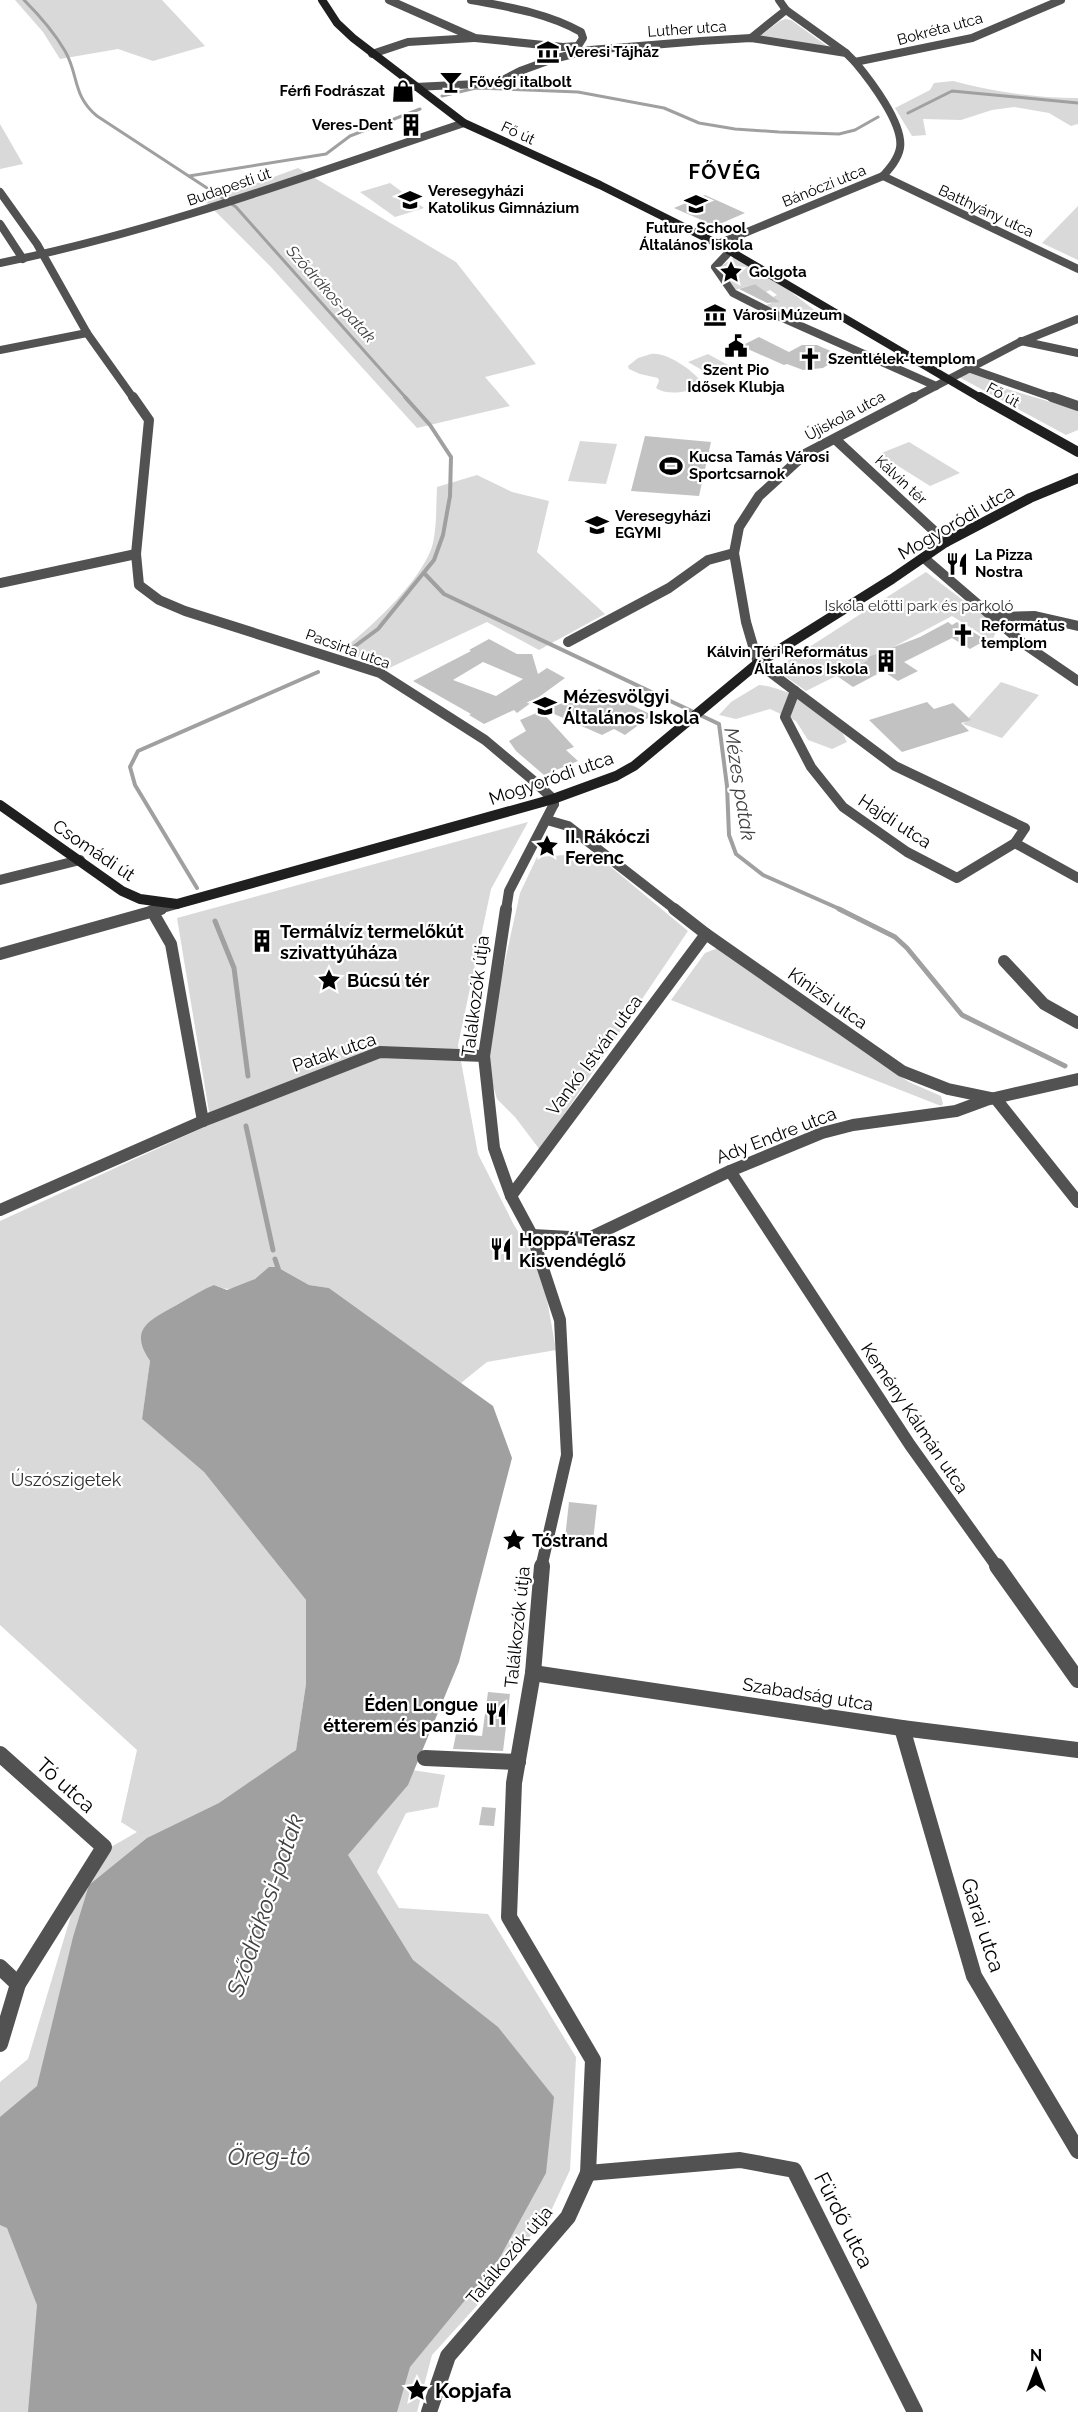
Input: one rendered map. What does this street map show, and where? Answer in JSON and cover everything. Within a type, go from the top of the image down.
[{"type":"main road","name":"Fő út","points":[[322,0],[337,23],[372,54],[464,123],[600,185],[718,244],[947,379],[1078,452]]},
{"type":"main road","name":"Mogyoródi utca","points":[[177,904],[553,801],[616,776],[634,766],[758,663],[946,542],[1030,498],[1078,478]]},
{"type":"main road","name":"Csomádi út","points":[[0,806],[122,891],[140,899],[177,904]]},
{"type":"street","points":[[389,0],[476,38]]},
{"type":"street","points":[[471,0],[516,8],[573,27],[581,32],[583,38],[578,46]]},
{"type":"street","name":"Bánóczi utca","points":[[718,244],[883,176],[892,168],[902,146],[902,137],[894,118],[866,73],[846,53],[786,10],[779,0]]},
{"type":"street","name":"Bokréta utca","points":[[855,62],[972,38],[1061,0]]},
{"type":"street","name":"Luther utca","points":[[751,38],[786,10]]},
{"type":"street","points":[[372,54],[408,42],[476,38],[563,47],[578,46],[590,50]]},
{"type":"street","name":"Luther utca","points":[[415,87],[496,83],[520,71],[566,55],[590,50],[751,38],[846,53]]},
{"type":"street","points":[[563,47],[566,55]]},
{"type":"street","name":"Budapesti út","points":[[0,263],[123,235],[464,123]]},
{"type":"street","name":"Batthyány utca","points":[[883,176],[1078,269]]},
{"type":"street","name":"Pacsirta utca","points":[[0,192],[43,255],[87,333],[149,420],[136,554],[139,585],[159,600],[185,611],[380,673],[485,740],[553,801]]},
{"type":"street","points":[[0,224],[23,259]]},
{"type":"street","points":[[730,251],[715,267],[733,292],[776,315],[936,386]]},
{"type":"street","name":"Újiskola utca","points":[[758,663],[746,622],[734,554],[739,527],[759,496],[805,454],[968,368],[1078,318]]},
{"type":"street","points":[[0,350],[87,333]]},
{"type":"street","points":[[1021,342],[1078,353]]},
{"type":"street","points":[[968,368],[1078,406]]},
{"type":"street","name":"Kálvin tér","points":[[835,439],[946,542]]},
{"type":"street","points":[[0,583],[136,554]]},
{"type":"street","points":[[568,642],[669,588],[708,560],[734,554]]},
{"type":"street","points":[[924,558],[1024,644],[1078,681]]},
{"type":"street","points":[[995,617],[1035,616],[1078,626]]},
{"type":"street","points":[[758,663],[895,766],[1024,828],[1015,843],[1078,878]]},
{"type":"street","name":"Hajdi utca","points":[[795,690],[785,717],[811,767],[843,807],[907,852],[957,878],[1015,843]]},
{"type":"street","name":"Találkozók útja","points":[[429,2412],[448,2356],[568,2217],[588,2173],[593,2060],[509,1917],[514,1783],[533,1673],[541,1569],[567,1455],[560,1320],[532,1235],[511,1196],[494,1148],[484,1056],[509,891],[547,820],[553,801]]},
{"type":"street","name":"Kinizsi utca","points":[[547,820],[568,826],[705,934],[902,1071],[932,1085],[960,1093],[996,1099]]},
{"type":"street","points":[[0,880],[80,860]]},
{"type":"street","points":[[140,899],[152,911],[171,944],[203,1121]]},
{"type":"street","name":"Mogyoródi utca","points":[[0,954],[177,904]]},
{"type":"street","name":"Vankó István utca","points":[[511,1196],[705,934]]},
{"type":"street","points":[[1004,961],[1044,1004],[1078,1023]]},
{"type":"street","name":"Patak utca","points":[[0,1210],[203,1121],[380,1052],[484,1056]]},
{"type":"street","name":"Ady Endre utca","points":[[532,1235],[589,1238],[730,1171],[822,1133],[853,1125],[956,1111],[1078,1079]]},
{"type":"street","points":[[996,1099],[1078,1202]]},
{"type":"street","name":"Kemény Kálmán utca","points":[[730,1171],[909,1445],[1078,1680]]},
{"type":"street","name":"Szabadság utca","points":[[533,1673],[902,1728],[1078,1750]]},
{"type":"street","name":"Garai utca","points":[[902,1728],[974,1976],[1078,2151]]},
{"type":"street","name":"Tó utca","points":[[0,1754],[104,1847],[18,1984]]},
{"type":"street","points":[[425,1758],[518,1762]]},
{"type":"street","points":[[0,1967],[18,1984],[0,2044]]},
{"type":"street","name":"Fürdő utca","points":[[588,2173],[740,2160],[794,2170],[915,2412]]},
{"type":"green space","points":[[15,0],[162,0],[205,46],[153,61],[118,49],[60,59],[43,32]]},
{"type":"green space","points":[[785,19],[791,20],[827,46],[762,37],[761,35]]},
{"type":"green space","points":[[953,81],[1015,94],[1078,98],[1078,124],[1071,126],[1049,113],[1014,107],[992,110],[961,120],[923,119],[926,135],[912,136],[895,108],[930,90],[934,83]]},
{"type":"green space","points":[[0,124],[23,164],[0,169]]},
{"type":"green space","points":[[298,168],[456,262],[536,364],[485,377],[510,406],[417,428],[270,266],[206,202]]},
{"type":"green space","points":[[390,183],[424,208],[395,217],[360,192]]},
{"type":"green space","points":[[1078,206],[1078,260],[1042,243]]},
{"type":"green space","points":[[734,257],[790,291],[818,313],[800,323],[764,306],[777,301],[773,297],[777,295],[770,290],[766,292],[755,284],[735,290],[720,267]]},
{"type":"green space","points":[[651,354],[665,356],[680,364],[704,385],[673,393],[661,391],[656,388],[658,378],[640,374],[629,369],[628,366],[638,358]]},
{"type":"green space","points":[[708,354],[728,365],[709,374],[688,362]]},
{"type":"green space","points":[[969,371],[999,383],[997,386],[1078,410],[1078,430],[1066,435],[959,377]]},
{"type":"green space","points":[[580,441],[617,444],[606,484],[568,481]]},
{"type":"green space","points":[[909,442],[960,473],[930,486],[879,454]]},
{"type":"green space","points":[[477,475],[512,492],[549,501],[537,552],[605,614],[539,650],[487,622],[385,670],[343,649],[395,601],[420,571],[433,543],[437,487]]},
{"type":"green space","name":"Iskola előtti park és parkoló","points":[[926,572],[998,627],[992,641],[952,616],[884,652],[866,658],[868,660],[806,691],[775,669]]},
{"type":"green space","points":[[1001,682],[1039,695],[1002,738],[963,724]]},
{"type":"green space","points":[[759,685],[791,694],[812,705],[838,726],[847,742],[832,749],[808,740],[796,721],[770,709],[736,719],[719,715],[731,702]]},
{"type":"green space","name":"Úszószigetek","points":[[528,822],[491,889],[458,1045],[478,1154],[514,1225],[534,1257],[544,1283],[556,1350],[487,1362],[461,1383],[329,1288],[309,1285],[277,1267],[234,1288],[226,1289],[214,1285],[167,1310],[146,1326],[142,1341],[150,1361],[142,1419],[204,1472],[306,1600],[306,1684],[296,1750],[293,1752],[445,1775],[438,1807],[406,1813],[377,1872],[399,1908],[488,1914],[576,2057],[570,2170],[550,2213],[504,2267],[482,2300],[432,2355],[417,2412],[0,2412],[0,2082],[28,2059],[75,1902],[111,1847],[137,1832],[121,1822],[137,1750],[0,1625],[0,1221],[211,1124],[177,918]]},
{"type":"green space","points":[[594,853],[688,931],[540,1150],[515,1117],[497,1099],[484,1056],[520,893],[537,857]]},
{"type":"green space","points":[[718,948],[909,1082],[941,1096],[943,1104],[941,1106],[671,1000],[705,953]]},
{"type":"water","name":"Öreg-tó","points":[[269,1267],[277,1267],[309,1285],[329,1288],[493,1406],[512,1458],[459,1662],[408,1785],[348,1855],[413,1960],[498,2027],[554,2097],[546,2173],[499,2259],[410,2367],[397,2412],[28,2412],[37,2305],[7,2228],[0,2225],[0,2117],[37,2086],[73,1937],[89,1885],[147,1838],[219,1803],[296,1750],[306,1684],[306,1600],[204,1472],[142,1419],[150,1361],[141,1341],[141,1334],[149,1322],[207,1288],[214,1285],[227,1290],[255,1279]]},
{"type":"building","name":"Future School Általános Iskola","points":[[705,195],[745,213],[715,226],[674,208]]},
{"type":"building","points":[[755,284],[780,302],[767,303],[739,289]]},
{"type":"building","name":"Szentlélek-templom","points":[[759,337],[789,352],[802,345],[817,345],[842,356],[823,368],[803,370],[784,365],[741,346]]},
{"type":"building","name":"Kucsa Tamás Városi Sportcsarnok","points":[[645,436],[711,442],[699,496],[631,491]]},
{"type":"building","name":"Kálvin Téri Református Általános Iskola","points":[[948,622],[952,625],[957,622],[986,640],[970,649],[952,638],[904,662],[918,671],[898,681],[883,671],[853,687],[837,676],[868,660],[865,658],[920,637]]},
{"type":"building","points":[[489,639],[517,654],[532,654],[538,674],[547,668],[565,678],[517,713],[514,710],[484,724],[469,715],[471,714],[413,681],[471,651],[469,650]],"holes":[[[483,662],[523,679],[496,696],[453,680]]]},
{"type":"building","points":[[599,689],[652,715],[625,735],[614,729],[602,735],[545,710],[591,691],[594,693]]},
{"type":"building","points":[[927,702],[934,709],[953,703],[971,720],[961,723],[969,731],[902,752],[869,720]]},
{"type":"building","points":[[541,711],[574,747],[566,750],[578,761],[544,775],[516,751],[509,741],[526,731],[520,720]]},
{"type":"building","points":[[569,1502],[597,1505],[593,1541],[565,1538]]},
{"type":"building","name":"Éden Longue étterem és panzió","points":[[488,1692],[510,1694],[503,1751],[453,1749],[456,1734],[482,1736]]},
{"type":"building","points":[[482,1807],[496,1808],[494,1826],[479,1825]]},
{"type":"waterway","name":"Sződrákos-patak","points":[[24,0],[46,24],[65,51],[80,93],[89,108],[97,116],[236,207],[407,399]]},
{"type":"waterway","points":[[442,96],[476,88],[578,92],[664,108],[699,123],[735,129],[779,132],[839,134],[855,130],[878,117]]},
{"type":"waterway","points":[[908,113],[952,91],[1078,103]]},
{"type":"waterway","points":[[189,176],[326,154],[350,136],[420,109]]},
{"type":"waterway","name":"Sződrákos-patak","points":[[347,652],[378,629],[434,560],[443,535],[450,496],[451,457],[430,425],[405,397]]},
{"type":"waterway","name":"Mézes patak","points":[[424,573],[444,594],[719,724],[727,786],[729,835],[736,854],[763,875],[842,910]]},
{"type":"waterway","name":"Sződrákos-patak","points":[[197,888],[135,785],[130,767],[138,751],[318,672]]},
{"type":"waterway","name":"Mézes patak","points":[[839,909],[895,937],[907,948],[962,1015],[1065,1066]]},
{"type":"waterway","name":"Sződrákos-patak","points":[[215,921],[234,968],[248,1076]]},
{"type":"waterway","name":"Sződrákos-patak","points":[[246,1126],[273,1250]]},
{"type":"waterway","name":"Sződrákosi-patak","points":[[275,1259],[279,1271]]},
{"type":"place","name":"Veresi Tájház","points":[[548,52]]},
{"type":"place","name":"Fővégi italbolt","points":[[451,82]]},
{"type":"place","name":"Férfi Fodrászat","points":[[403,91]]},
{"type":"place","name":"Veres-Dent","points":[[411,125]]},
{"type":"place","name":"Veresegyházi Katolikus Gimnázium","points":[[410,200]]},
{"type":"place","name":"Future School Általános Iskola","points":[[696,204]]},
{"type":"place","name":"Golgota","points":[[731,272]]},
{"type":"place","name":"Városi Múzeum","points":[[715,315]]},
{"type":"place","name":"Szent Pio Idősek Klubja","points":[[736,346]]},
{"type":"place","name":"Szentlélek-templom","points":[[810,359]]},
{"type":"place","name":"Kucsa Tamás Városi Sportcsarnok","points":[[671,466]]},
{"type":"place","name":"Veresegyházi EGYMI","points":[[597,525]]},
{"type":"place","name":"La Pizza Nostra","points":[[957,564]]},
{"type":"place","name":"Református templom","points":[[963,635]]},
{"type":"place","name":"Kálvin Téri Református Általános Iskola","points":[[886,661]]},
{"type":"place","name":"Mézesvölgyi Általános Iskola","points":[[545,706]]},
{"type":"place","name":"II. Rákóczi Ferenc","points":[[547,846]]},
{"type":"place","name":"Termálvíz termelőkút szivattyúháza","points":[[262,941]]},
{"type":"place","name":"Búcsú tér","points":[[329,980]]},
{"type":"place","name":"Hoppá Terasz Kisvendéglő","points":[[501,1249]]},
{"type":"place","name":"Tóstrand","points":[[514,1540]]},
{"type":"place","name":"Éden Longue étterem és panzió","points":[[496,1714]]},
{"type":"place","name":"Kopjafa","points":[[417,2390]]},
{"type":"district","name":"FŐVÉG","points":[[725,172]]}]
